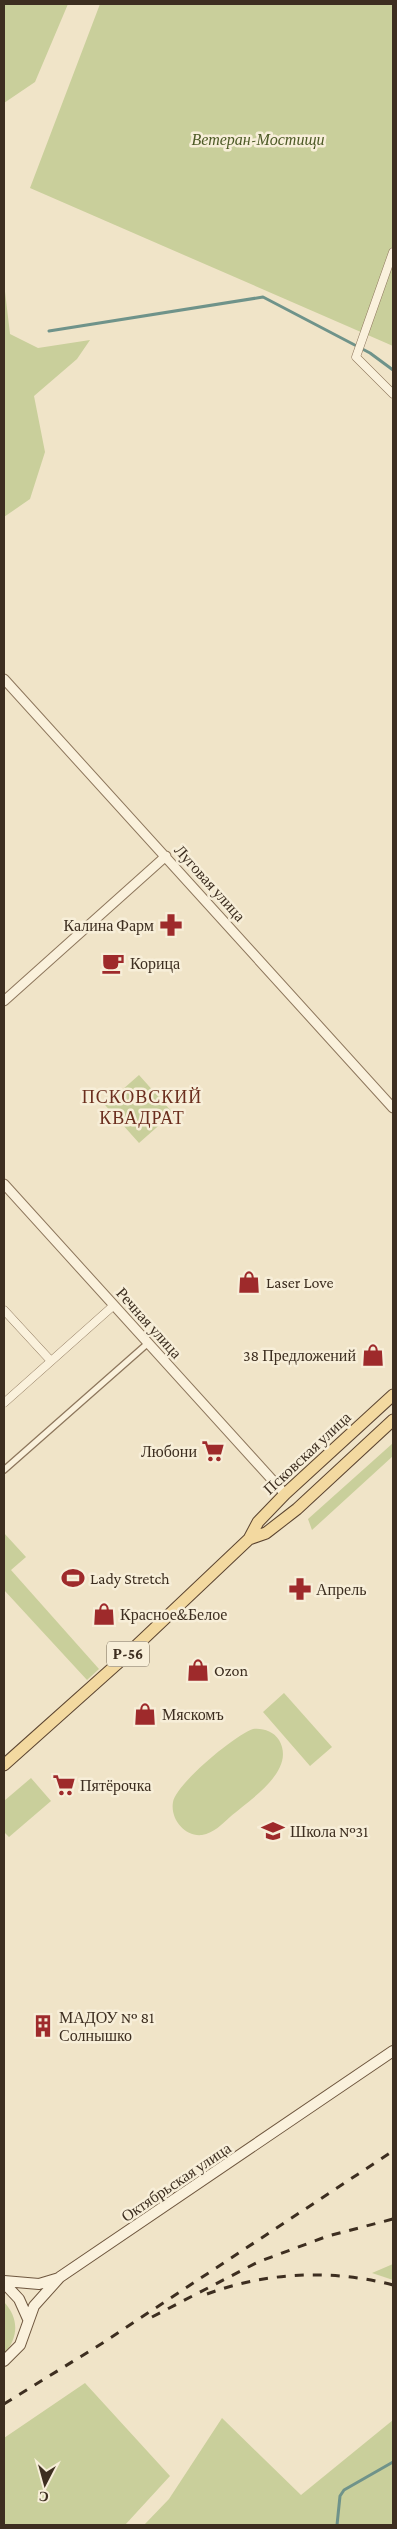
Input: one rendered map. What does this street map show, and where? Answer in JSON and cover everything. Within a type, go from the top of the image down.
[{"type":"main road","name":"Псковская улица","points":[[4,1765],[117,1664],[250,1539],[258,1522],[285,1494],[393,1395]]},
{"type":"main road","name":"Псковская улица","points":[[250,1539],[266,1533],[297,1509],[393,1420]]},
{"type":"main road","points":[[353,1431],[361,1431],[366,1435],[365,1447]]},
{"type":"main road","name":"Октябрьская улица","points":[[4,2361],[20,2345],[34,2306],[60,2277],[393,2051]]},
{"type":"main road","points":[[4,2282],[39,2284],[60,2277]]},
{"type":"main road","points":[[4,2282],[19,2299],[28,2319]]},
{"type":"street","points":[[393,252],[356,357],[393,394]]},
{"type":"street","name":"Луговая улица","points":[[4,678],[393,1108]]},
{"type":"street","points":[[4,1001],[166,856]]},
{"type":"street","name":"Речная улица","points":[[4,1184],[147,1344],[285,1494]]},
{"type":"street","points":[[4,1403],[113,1306]]},
{"type":"street","points":[[4,1310],[51,1361]]},
{"type":"street","points":[[4,1470],[147,1344]]},
{"type":"green space","points":[[4,4],[68,4],[35,82],[4,103]]},
{"type":"green space","name":"Ветеран-Мостищи","points":[[100,4],[393,4],[393,346],[30,188]]},
{"type":"green space","points":[[4,283],[10,334],[38,348],[90,340],[77,359],[34,396],[45,452],[30,499],[4,517]]},
{"type":"green space","points":[[139,1075],[173,1113],[139,1143],[105,1105]]},
{"type":"green space","points":[[393,1443],[393,1456],[312,1530],[308,1519]]},
{"type":"green space","points":[[4,1533],[26,1557],[11,1570],[99,1669],[87,1680],[4,1590]]},
{"type":"green space","points":[[284,1693],[332,1747],[310,1766],[263,1712]]},
{"type":"green space","points":[[253,1729],[268,1731],[279,1740],[283,1752],[282,1763],[276,1774],[259,1793],[214,1830],[206,1834],[196,1835],[185,1830],[180,1826],[174,1815],[173,1802],[177,1794],[184,1784],[207,1761],[233,1740]]},
{"type":"green space","points":[[31,1778],[51,1801],[9,1837],[4,1832],[4,1801]]},
{"type":"green space","points":[[393,2264],[393,2280],[372,2273]]},
{"type":"green space","points":[[4,2302],[15,2321],[15,2334],[4,2354]]},
{"type":"green space","points":[[85,2383],[170,2476],[125,2525],[4,2525],[4,2438]]},
{"type":"green space","points":[[222,2418],[301,2495],[393,2420],[393,2525],[144,2525],[169,2499]]},
{"type":"waterway","points":[[49,331],[263,297],[370,353],[393,370]]},
{"type":"waterway","points":[[337,2525],[340,2496],[344,2490],[393,2462]]},
{"type":"railway","points":[[4,2404],[101,2344],[393,2151]]},
{"type":"railway","points":[[152,2317],[258,2262],[328,2236],[393,2219]]},
{"type":"railway","points":[[207,2294],[252,2281],[299,2275],[346,2277],[393,2285]]},
{"type":"place","name":"Калина Фарм","points":[[171,925]]},
{"type":"place","name":"Корица","points":[[113,963]]},
{"type":"place","name":"Laser Love","points":[[249,1282]]},
{"type":"place","name":"38 Предложений","points":[[373,1355]]},
{"type":"place","name":"Любони","points":[[213,1451]]},
{"type":"place","name":"Lady Stretch","points":[[73,1578]]},
{"type":"place","name":"Апрель","points":[[300,1589]]},
{"type":"place","name":"Красное&Белое","points":[[104,1614]]},
{"type":"place","name":"Ozon","points":[[198,1670]]},
{"type":"place","name":"Мяскомъ","points":[[145,1714]]},
{"type":"place","name":"Пятёрочка","points":[[64,1785]]},
{"type":"place","name":"Школа №31","points":[[273,1831]]},
{"type":"place","name":"МАДОУ № 81 Солнышко","points":[[43,2026]]},
{"type":"district","name":"ПСКОВСКИЙ КВАДРАТ","points":[[142,1107]]}]
